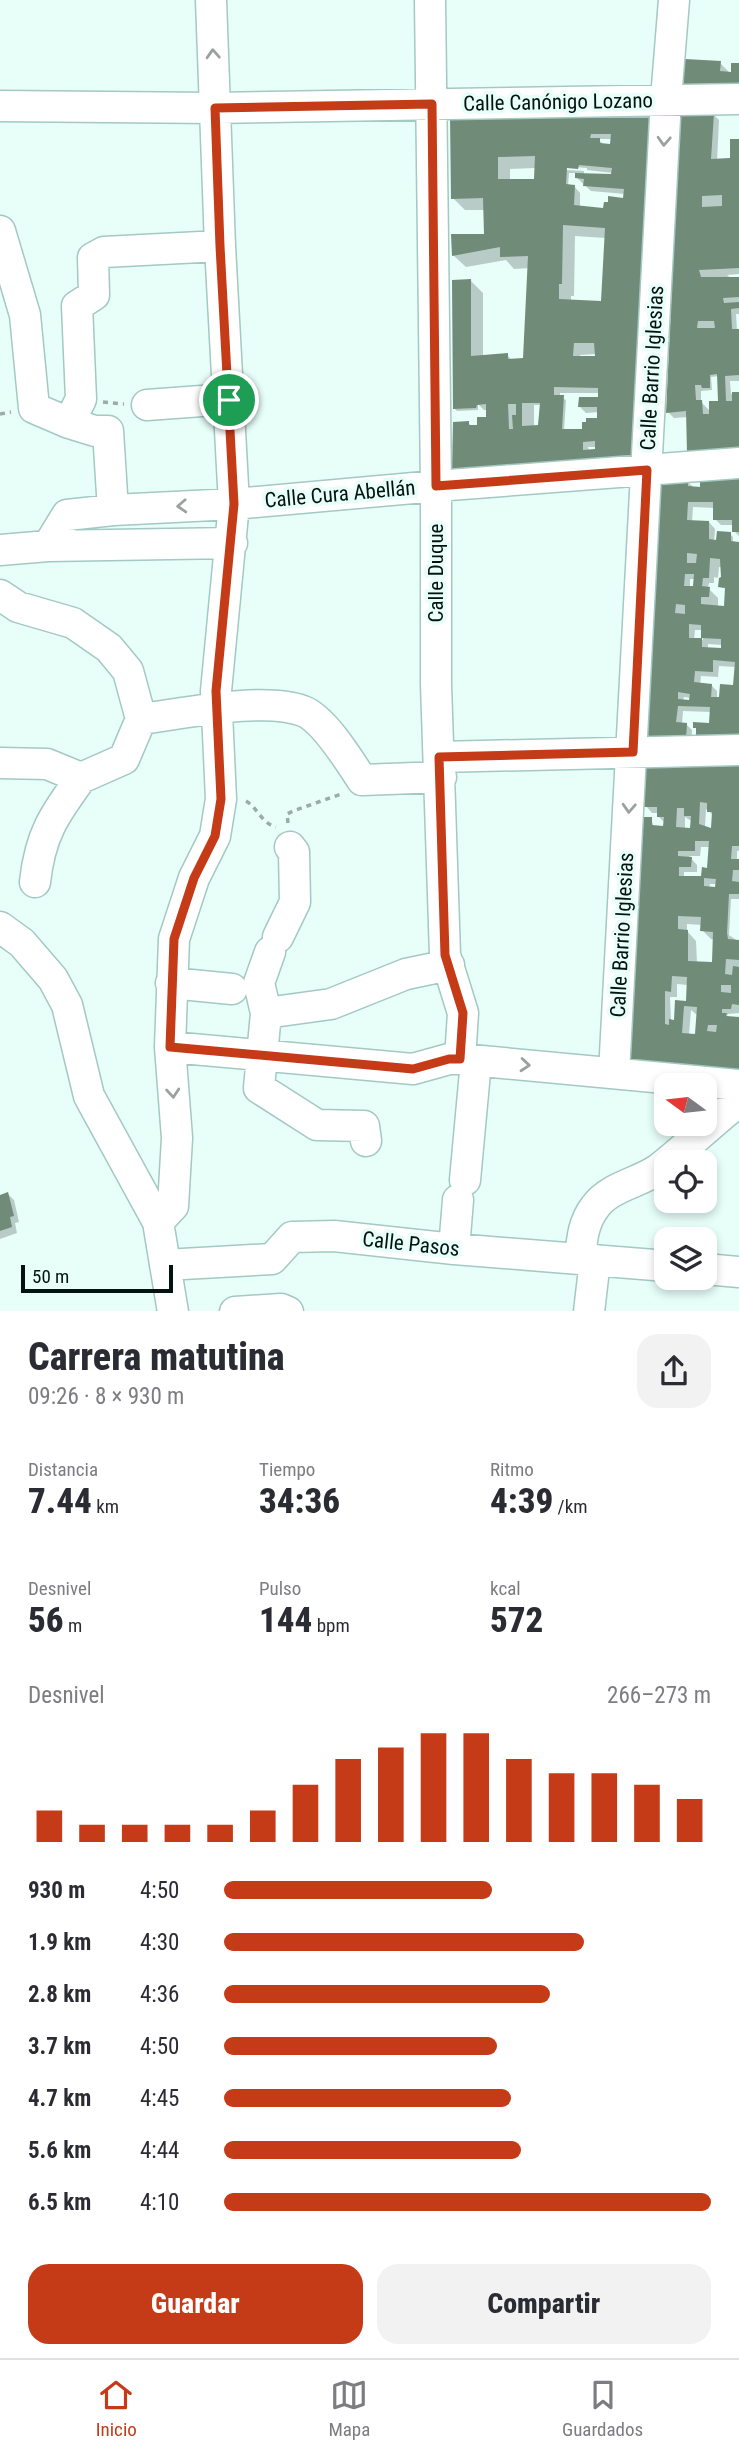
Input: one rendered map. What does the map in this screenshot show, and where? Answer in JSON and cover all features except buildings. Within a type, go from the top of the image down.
[{"type":"street","points":[[158,1222],[173,1206],[177,1138],[170,1047],[174,939],[194,878],[215,836],[221,799],[216,700],[234,504],[220,246],[211,0]]},
{"type":"street","name":"Calle Duque","points":[[430,0],[436,684],[445,955],[463,1013],[468,1060],[461,1190],[454,1249]]},
{"type":"street","name":"Calle Barrio Iglesias","points":[[614,1073],[666,99],[674,0]]},
{"type":"street","name":"Calle Canónigo Lozano","points":[[0,106],[215,108],[739,99]]},
{"type":"street","points":[[0,231],[25,315],[16,411],[75,411],[95,431],[108,431],[113,510]]},
{"type":"street","points":[[75,411],[77,306],[94,295],[93,258],[104,253],[220,246]]},
{"type":"street","points":[[147,405],[229,400]]},
{"type":"street","name":"Calle Cura Abellán","points":[[47,546],[67,515],[739,463]]},
{"type":"street","points":[[0,550],[47,546],[232,543]]},
{"type":"street","points":[[0,595],[18,607],[73,624],[109,648],[128,671],[141,719],[124,759],[81,778],[55,814],[38,854],[35,881]]},
{"type":"street","points":[[141,719],[216,700],[244,706],[279,706],[304,711],[331,734],[362,780],[440,767],[633,752],[739,750]]},
{"type":"street","points":[[0,763],[47,764],[81,778]]},
{"type":"street","points":[[290,847],[294,852],[295,902],[251,997],[263,1056],[259,1088],[317,1125],[364,1126],[366,1141]]},
{"type":"street","points":[[0,927],[22,943],[53,979],[67,1005],[89,1096],[158,1222],[173,1311]]},
{"type":"street","points":[[171,983],[251,997],[331,1004],[407,974],[449,965]]},
{"type":"street","points":[[170,1047],[413,1069],[449,1059],[468,1060],[739,1086]]},
{"type":"street","points":[[589,1311],[587,1259],[582,1233],[596,1205],[610,1193],[641,1180],[659,1168],[739,1101]]},
{"type":"street","name":"Calle Pasos","points":[[164,1265],[272,1259],[292,1237],[334,1236],[454,1249],[654,1265]]},
{"type":"street","points":[[717,1270],[739,1272]]},
{"type":"street","points":[[235,1311],[288,1311]]},
{"type":"path","points":[[75,411],[147,405]]},
{"type":"path","points":[[221,799],[239,798],[250,802],[261,819],[273,827],[289,827],[287,814],[349,791],[362,780]]},
{"type":"route","points":[[432,104],[436,486],[647,470],[633,752],[439,757],[445,955],[463,1013],[460,1059],[449,1059],[413,1069],[170,1047],[174,939],[194,878],[215,836],[221,799],[216,691],[234,504],[229,400],[215,108],[432,104]]}]
